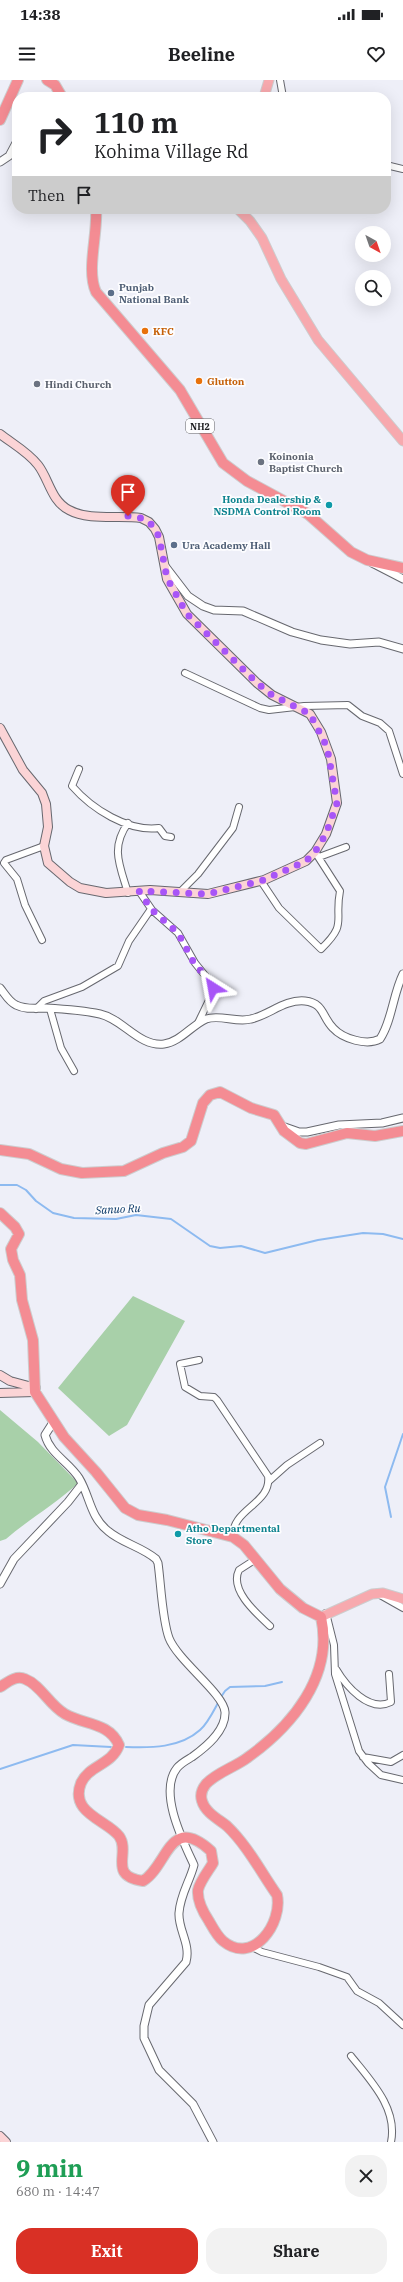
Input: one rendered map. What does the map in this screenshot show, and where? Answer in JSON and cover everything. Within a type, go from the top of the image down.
[{"type":"highway","points":[[13,92],[18,80]]},
{"type":"highway","points":[[47,80],[55,85],[59,92]]},
{"type":"highway","points":[[0,120],[12,93]]},
{"type":"highway","name":"NH2","points":[[96,214],[92,284],[96,292],[180,390],[223,463],[247,481],[308,514],[342,545],[367,560],[403,568]]},
{"type":"highway","points":[[0,1150],[29,1154],[61,1169],[82,1173],[124,1171],[163,1153],[183,1147],[191,1141],[203,1103],[210,1095],[220,1092],[231,1096],[251,1108],[274,1115],[279,1124],[300,1143],[306,1144],[346,1133],[375,1136],[403,1132]]},
{"type":"highway","points":[[0,1213],[12,1223],[18,1234],[11,1249],[13,1260],[20,1275],[22,1300],[33,1340],[35,1390],[64,1437],[96,1472],[125,1508],[138,1515],[167,1520],[233,1537],[244,1545],[280,1589],[303,1608],[324,1615],[323,1651],[319,1672],[300,1708],[252,1754],[214,1778],[206,1784],[201,1792],[201,1800],[206,1809],[239,1838],[277,1895],[279,1906],[270,1930],[262,1941],[250,1946],[237,1947],[224,1942],[204,1914],[198,1900],[198,1888],[213,1863],[211,1852],[192,1838],[183,1838],[171,1845],[151,1876],[143,1881],[133,1880],[125,1873],[121,1863],[123,1842],[118,1835],[88,1814],[81,1801],[80,1792],[82,1783],[87,1775],[116,1754],[120,1745],[115,1736],[99,1725],[64,1714],[30,1682],[16,1678],[0,1687]]},
{"type":"main road","points":[[265,92],[269,80]]},
{"type":"main road","points":[[243,214],[262,238],[281,279],[318,340],[403,441]]},
{"type":"main road","points":[[0,434],[26,453],[39,466],[53,495],[68,510],[81,515],[141,518],[149,522],[159,537],[162,559],[167,578],[187,614],[257,683],[272,695],[299,707],[310,714],[321,732],[331,759],[337,803],[317,855],[261,881],[208,894],[139,891],[128,893],[106,893],[80,888],[70,882],[48,863],[44,846],[48,827],[46,804],[42,794],[23,770],[0,728]]},
{"type":"main road","points":[[0,1375],[10,1381],[35,1390]]},
{"type":"main road","points":[[0,1393],[35,1390]]},
{"type":"main road","points":[[324,1615],[378,1593],[390,1594],[403,1600]]},
{"type":"main road","points":[[0,2136],[6,2142]]},
{"type":"street","points":[[280,80],[282,92]]},
{"type":"street","points":[[0,162],[9,156],[12,150]]},
{"type":"street","points":[[391,166],[403,168]]},
{"type":"street","points":[[367,560],[384,571],[403,579]]},
{"type":"street","points":[[165,566],[188,596],[203,606],[214,610],[243,611],[292,632],[321,640],[350,644],[379,642],[403,649]]},
{"type":"street","points":[[185,673],[260,708],[269,710],[348,705],[362,716],[380,723],[390,732],[403,774]]},
{"type":"street","points":[[79,769],[72,783],[74,788],[96,809],[128,823],[150,829],[159,828],[164,836],[171,837]]},
{"type":"street","points":[[180,892],[198,874],[233,828],[239,808]]},
{"type":"street","points":[[128,823],[117,844],[121,868],[128,893]]},
{"type":"street","points":[[42,940],[17,879],[4,863],[6,860],[32,849],[44,846]]},
{"type":"street","points":[[261,881],[279,908],[321,949],[333,936],[339,926],[338,903],[340,891],[317,855],[346,847]]},
{"type":"street","points":[[139,891],[151,909],[165,924],[178,933],[194,963],[212,984],[212,994],[197,1025]]},
{"type":"street","points":[[36,1009],[44,1001],[82,987],[118,966],[135,930],[151,909]]},
{"type":"street","points":[[0,988],[15,1005],[36,1009],[78,1010],[100,1014],[121,1023],[142,1039],[155,1044],[166,1044],[206,1020],[213,1018],[250,1020],[293,1002],[303,1001],[317,1004],[323,1009],[329,1023],[338,1033],[360,1041],[376,1042],[384,1033],[394,995],[403,974]]},
{"type":"street","points":[[50,1009],[60,1044],[74,1072]]},
{"type":"street","points":[[279,1124],[292,1130],[307,1132],[339,1125],[382,1123],[403,1118]]},
{"type":"street","points":[[199,1360],[180,1364],[185,1386],[200,1396],[214,1397],[217,1400],[228,1419],[242,1435],[265,1471],[269,1481]]},
{"type":"street","points":[[54,1421],[45,1435],[46,1441],[53,1452],[78,1477],[98,1522],[108,1532],[156,1559],[169,1638],[193,1670],[222,1702],[225,1711],[225,1719],[214,1738],[182,1763],[175,1772],[170,1799],[173,1814],[194,1865],[181,1900],[179,1914],[188,1953],[186,1962],[149,2005],[144,2026],[144,2038],[159,2070],[193,2104],[212,2142]]},
{"type":"street","points":[[233,1537],[232,1529],[237,1521],[262,1498],[269,1481],[287,1465],[320,1443]]},
{"type":"street","points":[[0,1584],[14,1559],[68,1502],[82,1484]]},
{"type":"street","points":[[256,1559],[239,1570],[237,1580],[244,1599],[251,1610],[270,1626]]},
{"type":"street","points":[[378,1593],[403,1608]]},
{"type":"street","points":[[324,1615],[334,1645],[334,1666],[354,1739],[363,1756],[381,1775],[403,1780]]},
{"type":"street","points":[[334,1666],[342,1679],[356,1693],[379,1705],[391,1702],[389,1674]]},
{"type":"street","points":[[0,1681],[16,1678]]},
{"type":"street","points":[[363,1756],[391,1762],[403,1755]]},
{"type":"street","points":[[250,1946],[262,1952],[319,1967],[347,1977],[357,1991],[379,2003],[403,2024]]},
{"type":"street","points":[[351,2056],[373,2083],[387,2108],[392,2121],[391,2142]]},
{"type":"green space","points":[[133,1296],[185,1321],[127,1425],[109,1436],[58,1388]]},
{"type":"green space","points":[[0,1410],[38,1442],[78,1483],[61,1498],[6,1539],[0,1541]]},
{"type":"waterway","name":"Sanuo Ru","points":[[0,1185],[17,1185],[26,1190],[36,1201],[53,1213],[74,1218],[116,1219],[136,1215],[171,1219],[210,1246],[220,1248],[241,1246],[265,1253],[318,1240],[363,1233],[383,1234],[403,1239]]},
{"type":"waterway","points":[[391,1517],[385,1487],[403,1434]]},
{"type":"waterway","points":[[221,1697],[230,1687],[265,1686],[282,1682]]},
{"type":"waterway","points":[[126,1747],[165,1746],[184,1740],[192,1736],[203,1727],[219,1701]]},
{"type":"waterway","points":[[0,1769],[73,1745],[111,1747]]},
{"type":"place","name":"Punjab National Bank","points":[[111,293]]},
{"type":"place","name":"KFC","points":[[145,331]]},
{"type":"place","name":"Glutton","points":[[199,381]]},
{"type":"place","name":"Hindi Church","points":[[37,384]]},
{"type":"place","name":"Koinonia Baptist Church","points":[[261,462]]},
{"type":"place","name":"Honda Dealership & NSDMA Control Room","points":[[329,505]]},
{"type":"place","name":"Ura Academy Hall","points":[[174,545]]},
{"type":"place","name":"Atho Departmental Store","points":[[178,1534]]},
{"type":"route","points":[[128,516],[141,518],[149,522],[155,529],[159,537],[162,559],[167,578],[187,614],[244,672],[257,683],[272,695],[299,707],[310,714],[321,732],[331,759],[337,803],[326,834],[315,852],[306,861],[264,880],[242,887],[208,894],[150,890],[139,891],[146,899],[152,910],[165,924],[178,933],[194,963],[212,984],[213,988]]}]
